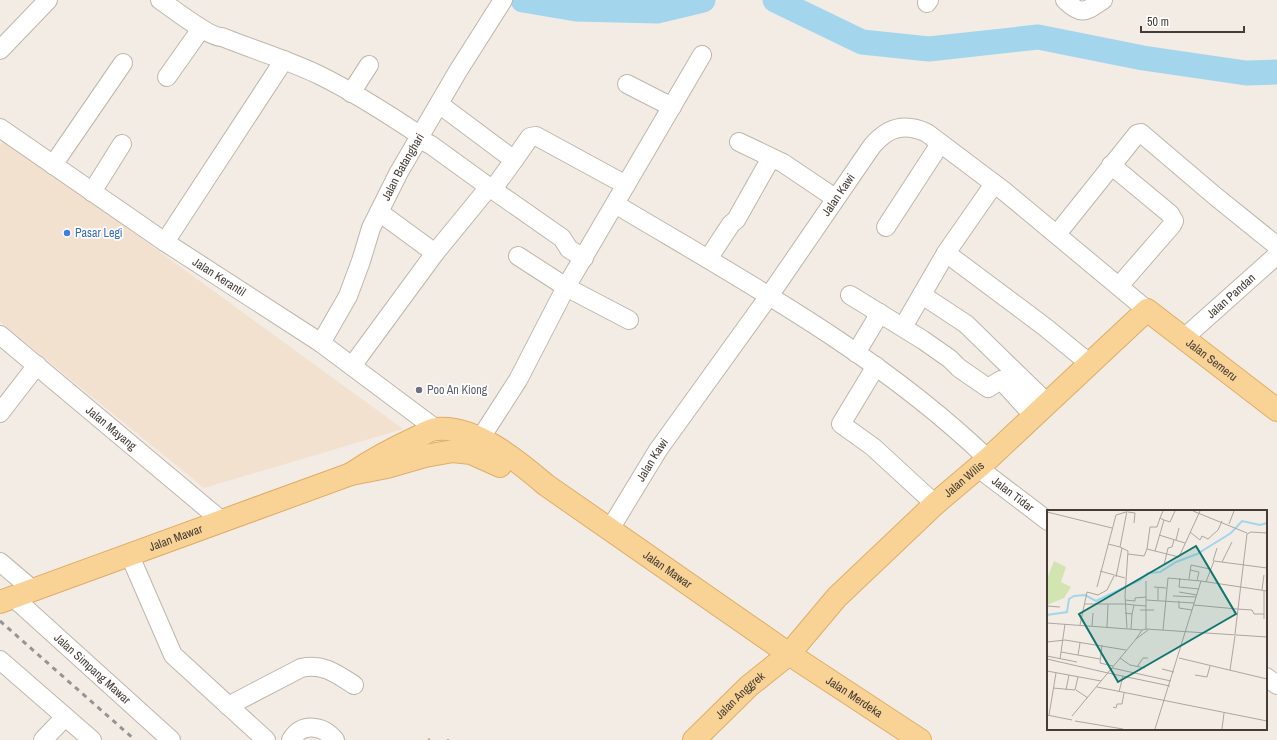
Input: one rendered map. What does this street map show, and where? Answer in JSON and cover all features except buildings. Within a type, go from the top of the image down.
[{"type":"main road","name":"Jalan Wilis","points":[[789,654],[837,597],[935,504],[982,463],[1147,310]]},
{"type":"main road","name":"Jalan Semeru","points":[[1147,310],[1277,410]]},
{"type":"main road","name":"Jalan Mawar","points":[[351,474],[377,457],[436,429],[453,430],[480,439],[521,464],[546,485],[789,654]]},
{"type":"main road","name":"Jalan Mawar","points":[[6,600],[130,556],[351,474],[387,467],[424,456],[453,451],[471,452],[546,485]]},
{"type":"main road","name":"Jalan Anggrek","points":[[694,740],[749,686],[789,654]]},
{"type":"main road","name":"Jalan Merdeka","points":[[789,654],[920,740]]},
{"type":"street","points":[[0,50],[48,0]]},
{"type":"street","points":[[160,0],[201,29],[218,37],[222,37],[284,60],[319,75],[351,93],[431,145],[562,238],[564,243],[570,249],[584,258]]},
{"type":"street","name":"Jalan Batanghari","points":[[321,343],[348,296],[371,228],[399,172],[503,0]]},
{"type":"street","points":[[1065,0],[1080,12],[1085,12],[1103,0]]},
{"type":"street","points":[[167,77],[201,29]]},
{"type":"street","points":[[480,439],[518,380],[566,287],[702,55]]},
{"type":"street","points":[[165,242],[284,60]]},
{"type":"street","points":[[53,165],[123,63]]},
{"type":"street","points":[[351,93],[369,65]]},
{"type":"street","points":[[627,84],[672,108]]},
{"type":"street","points":[[439,104],[514,160]]},
{"type":"street","name":"Jalan Kerantil","points":[[0,128],[165,242],[321,343],[436,429]]},
{"type":"street","name":"Jalan Kawi","points":[[610,529],[658,450],[769,296],[872,146],[880,136],[890,130],[916,128],[940,144],[994,184],[1057,234],[1147,310]]},
{"type":"street","points":[[1057,234],[1111,165],[1137,134],[1141,133],[1277,246]]},
{"type":"street","points":[[352,366],[435,253],[514,160],[530,137],[536,136],[626,185]]},
{"type":"street","points":[[739,142],[783,163],[835,198]]},
{"type":"street","points":[[92,192],[122,144]]},
{"type":"street","points":[[886,227],[940,144]]},
{"type":"street","points":[[708,259],[731,224],[736,220],[771,158]]},
{"type":"street","points":[[1111,165],[1170,214],[1174,221],[1119,286]]},
{"type":"street","points":[[903,327],[946,253],[994,184]]},
{"type":"street","name":"Jalan Tidar","points":[[615,204],[769,296],[876,366],[953,425],[982,463],[1047,520]]},
{"type":"street","points":[[379,212],[435,253]]},
{"type":"street","points":[[946,253],[1028,313],[1089,363]]},
{"type":"street","name":"Jalan Pandan","points":[[1184,338],[1277,255]]},
{"type":"street","points":[[518,256],[566,287],[629,320]]},
{"type":"street","points":[[850,295],[940,351],[959,368],[988,388],[1001,380],[1040,409]]},
{"type":"street","points":[[922,295],[966,324],[1040,409]]},
{"type":"street","points":[[856,353],[880,313]]},
{"type":"street","name":"Jalan Mayang","points":[[0,335],[222,521]]},
{"type":"street","points":[[0,413],[37,365]]},
{"type":"street","points":[[876,366],[841,424],[873,447],[935,504]]},
{"type":"street","points":[[130,556],[173,655],[266,740]]},
{"type":"street","points":[[0,562],[33,590]]},
{"type":"street","name":"Jalan Simpang Mawar","points":[[6,600],[171,740]]},
{"type":"street","points":[[0,660],[92,740]]},
{"type":"street","points":[[228,706],[301,668],[312,665],[331,670],[354,685]]},
{"type":"street","points":[[1267,678],[1277,685]]},
{"type":"street","points":[[43,740],[65,717]]},
{"type":"street","points":[[292,740],[301,730],[309,726],[323,730],[335,740]]},
{"type":"shaded area","name":"Pasar Legi","points":[[5,139],[403,429],[204,488],[0,322],[0,145]]},
{"type":"waterway","points":[[523,0],[576,9],[657,11],[703,0]]},
{"type":"waterway","points":[[775,0],[862,42],[929,49],[1038,37],[1143,58],[1246,73],[1277,72]]},
{"type":"railway","points":[[0,621],[135,740]]},
{"type":"place","name":"Pasar Legi","points":[[67,233]]},
{"type":"place","name":"Poo An Kiong","points":[[419,390]]}]
